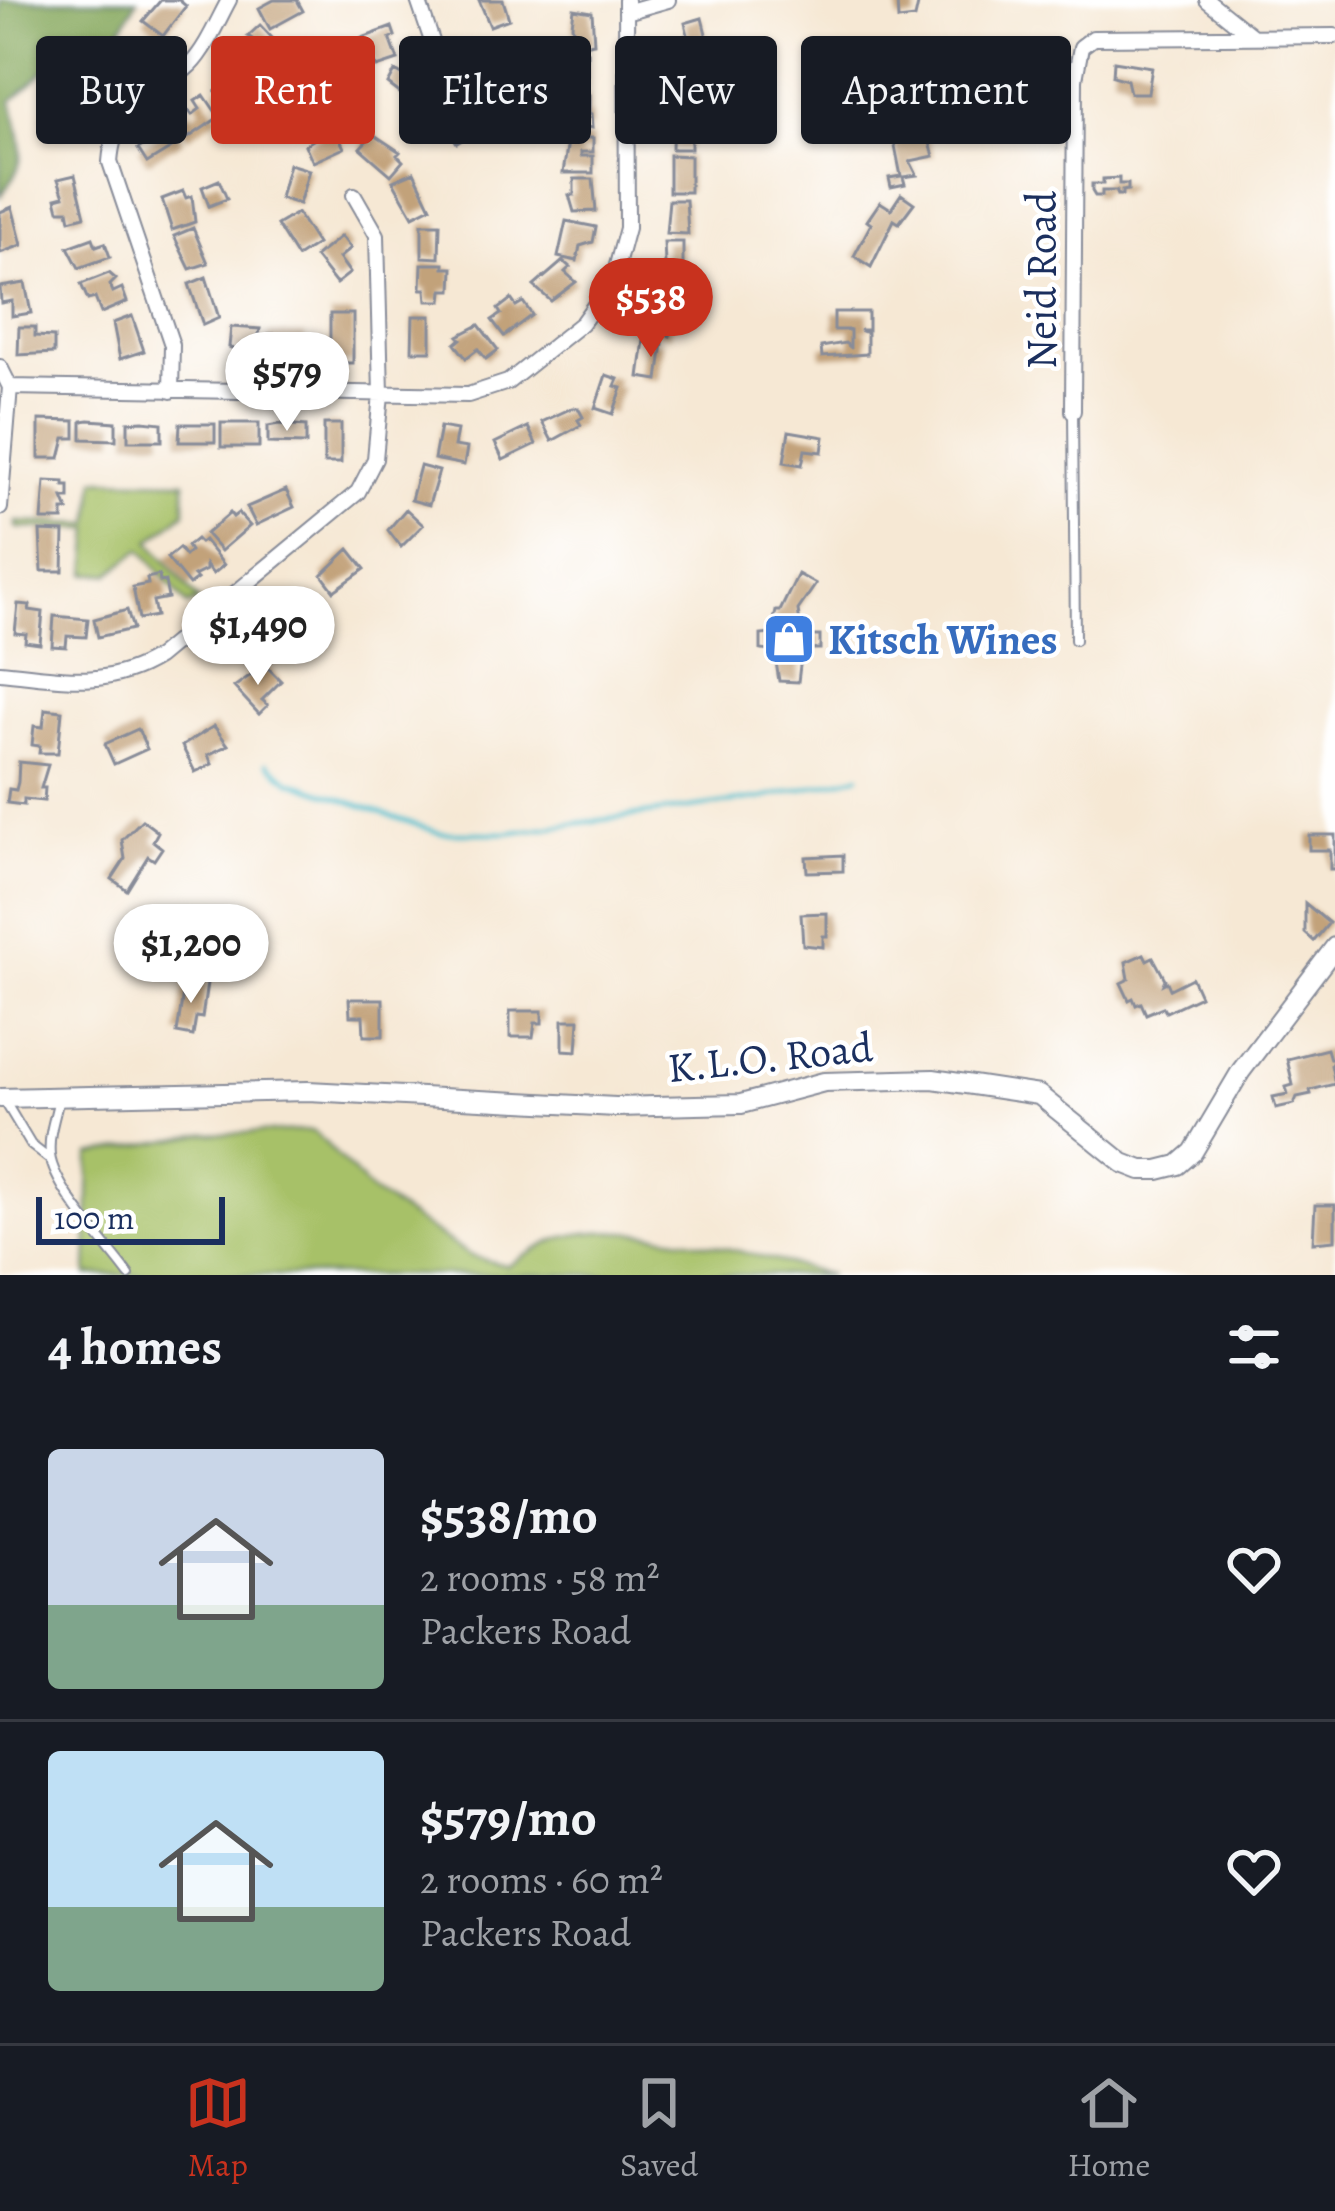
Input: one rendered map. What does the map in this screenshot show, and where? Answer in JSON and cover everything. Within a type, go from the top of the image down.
[{"type":"main road","name":"K.L.O. Road","points":[[2,1098],[308,1091],[676,1106],[741,1104],[824,1082],[933,1079],[1039,1095],[1123,1163],[1141,1171],[1158,1171],[1178,1165],[1193,1152],[1241,1070],[1335,946]]},
{"type":"street","points":[[171,391],[172,344],[110,163],[112,135],[134,105],[192,63],[229,0]]},
{"type":"street","points":[[418,0],[430,36]]},
{"type":"street","points":[[10,387],[468,394],[508,382],[582,323],[613,280],[627,229],[626,6],[668,0]]},
{"type":"street","points":[[1207,0],[1252,36]]},
{"type":"street","name":"Neid Road","points":[[1073,411],[1075,79],[1081,47],[1093,38],[1335,36]]},
{"type":"street","points":[[0,672],[98,681],[134,672],[358,492],[375,459],[381,394],[377,235],[354,195]]},
{"type":"street","points":[[0,367],[10,387],[0,505]]},
{"type":"lane","points":[[1073,411],[1075,640]]},
{"type":"lane","points":[[50,1160],[59,1097]]},
{"type":"lane","points":[[2,1098],[129,1275]]},
{"type":"green space","points":[[0,0],[137,0],[120,31],[110,36],[36,36],[36,79],[12,101],[21,140],[20,161],[0,196]]},
{"type":"green space","points":[[96,479],[185,481],[185,512],[150,541],[199,601],[187,605],[141,549],[110,574],[87,574],[91,529],[17,528],[17,522],[91,524]]},
{"type":"green space","points":[[314,1131],[372,1192],[471,1256],[507,1266],[565,1237],[627,1232],[698,1242],[830,1275],[87,1275],[90,1155],[204,1134]]},
{"type":"building","points":[[161,0],[179,0],[186,6],[163,36],[143,21]]},
{"type":"building","points":[[274,0],[297,0],[303,11],[270,29],[259,8]]},
{"type":"building","points":[[479,0],[503,0],[509,19],[490,26]]},
{"type":"building","points":[[897,0],[919,0],[915,18],[898,20]]},
{"type":"building","points":[[574,9],[592,12],[594,43],[591,36],[575,36]]},
{"type":"building","points":[[702,18],[706,36],[684,36],[685,23]]},
{"type":"building","points":[[260,25],[270,36],[248,36]]},
{"type":"building","points":[[392,27],[395,36],[390,38],[398,60],[377,67],[375,36],[367,36]]},
{"type":"building","points":[[1114,61],[1152,67],[1148,93],[1130,93],[1127,80],[1113,76]]},
{"type":"building","points":[[395,71],[399,73],[399,92],[388,84]]},
{"type":"building","points":[[204,95],[211,105],[211,122],[188,138],[187,112],[192,115],[200,109],[195,101]]},
{"type":"building","points":[[375,135],[400,152],[397,155],[403,161],[391,175],[360,148],[375,144]]},
{"type":"building","points":[[593,138],[593,152],[581,152],[581,156],[593,156],[593,173],[563,173],[568,144],[591,144]]},
{"type":"building","points":[[146,144],[178,144],[147,163],[138,149]]},
{"type":"building","points":[[342,144],[344,148],[313,162],[305,145]]},
{"type":"building","points":[[672,144],[691,144],[691,149],[672,149]]},
{"type":"building","points":[[895,144],[930,144],[934,156],[910,161],[917,175],[903,177],[905,184],[891,187],[889,178],[901,176]]},
{"type":"building","points":[[669,155],[690,156],[690,192],[669,192]]},
{"type":"building","points":[[289,164],[309,170],[299,204],[280,198]]},
{"type":"building","points":[[414,172],[431,207],[413,216],[393,181]]},
{"type":"building","points":[[75,175],[85,216],[70,220],[68,210],[59,210],[56,198],[64,196],[58,179]]},
{"type":"building","points":[[1119,178],[1119,184],[1128,184],[1122,195],[1102,191],[1102,196],[1095,196],[1092,184]]},
{"type":"building","points":[[574,179],[593,179],[596,211],[574,212],[569,195],[574,195]]},
{"type":"building","points":[[219,180],[227,199],[209,206],[202,187]]},
{"type":"building","points":[[183,191],[186,198],[192,196],[195,222],[172,230],[162,199]]},
{"type":"building","points":[[901,194],[914,203],[899,223],[894,220],[871,267],[854,256],[871,224],[867,221],[880,202],[891,209]]},
{"type":"building","points":[[669,200],[686,200],[688,234],[666,233]]},
{"type":"building","points":[[12,207],[22,245],[0,253],[0,212]]},
{"type":"building","points":[[297,213],[317,244],[297,257],[277,225]]},
{"type":"building","points":[[566,221],[596,227],[593,242],[580,246],[577,261],[558,257]]},
{"type":"building","points":[[422,224],[440,224],[439,258],[422,257]]},
{"type":"building","points":[[193,228],[208,263],[190,269],[174,236]]},
{"type":"building","points":[[341,236],[351,248],[339,258],[350,273],[336,284],[315,257]]},
{"type":"building","points":[[93,238],[96,246],[105,243],[110,257],[79,268],[68,247]]},
{"type":"building","points":[[664,242],[683,242],[683,269],[688,269],[689,285],[666,286]]},
{"type":"building","points":[[563,261],[570,267],[565,272],[576,282],[551,301],[534,286]]},
{"type":"building","points":[[422,264],[453,268],[452,290],[443,290],[442,301],[427,301],[426,289],[421,289]]},
{"type":"building","points":[[109,273],[116,279],[110,285],[113,292],[122,288],[127,302],[101,313],[81,284]]},
{"type":"building","points":[[206,277],[219,318],[203,325],[189,284]]},
{"type":"building","points":[[25,283],[31,313],[12,316],[12,301],[1,303],[0,287]]},
{"type":"building","points":[[661,297],[678,303],[670,336],[650,329]]},
{"type":"building","points":[[511,299],[516,306],[523,302],[532,315],[504,336],[492,320]]},
{"type":"building","points":[[834,312],[868,312],[868,330],[860,330],[867,333],[867,354],[822,357],[821,347],[845,343],[850,347],[850,330],[834,330]]},
{"type":"building","points":[[330,314],[353,314],[353,363],[330,363]]},
{"type":"building","points":[[132,316],[144,351],[120,359],[113,323]]},
{"type":"building","points":[[413,316],[431,316],[431,351],[412,351]]},
{"type":"building","points":[[479,325],[498,350],[486,359],[478,349],[466,358],[455,344],[461,339],[458,336]]},
{"type":"building","points":[[19,327],[35,327],[35,336],[54,337],[54,353],[18,355]]},
{"type":"building","points":[[231,327],[260,329],[255,358],[241,357],[241,352],[229,347]]},
{"type":"building","points":[[269,334],[305,334],[305,353],[292,353],[292,360],[275,360],[275,353],[268,353]]},
{"type":"building","points":[[644,340],[663,343],[658,380],[639,377]]},
{"type":"building","points":[[606,375],[618,379],[615,386],[622,388],[613,414],[595,408]]},
{"type":"building","points":[[578,408],[583,417],[578,420],[581,425],[552,441],[542,422]]},
{"type":"building","points":[[39,420],[75,421],[75,438],[65,438],[60,458],[39,458]]},
{"type":"building","points":[[82,421],[116,422],[116,440],[82,439]]},
{"type":"building","points":[[128,422],[162,423],[162,441],[128,441]]},
{"type":"building","points":[[221,423],[259,423],[259,447],[221,447]]},
{"type":"building","points":[[180,424],[215,424],[215,442],[179,442]]},
{"type":"building","points":[[324,424],[341,424],[341,463],[324,463]]},
{"type":"building","points":[[268,426],[306,426],[306,444],[268,443]]},
{"type":"building","points":[[440,427],[457,430],[454,446],[467,448],[464,465],[434,459]]},
{"type":"building","points":[[528,427],[536,444],[503,460],[495,443]]},
{"type":"building","points":[[789,431],[824,437],[822,452],[805,450],[802,465],[784,462]]},
{"type":"building","points":[[420,466],[439,471],[429,505],[411,500]]},
{"type":"building","points":[[45,481],[69,486],[69,498],[63,498],[68,510],[63,510],[63,520],[42,520]]},
{"type":"building","points":[[286,490],[294,507],[256,525],[247,507]]},
{"type":"building","points":[[406,509],[423,525],[401,547],[388,530]]},
{"type":"building","points":[[230,513],[233,517],[238,513],[250,526],[221,551],[206,534]]},
{"type":"building","points":[[40,531],[64,532],[63,571],[42,571]]},
{"type":"building","points":[[196,539],[204,540],[224,565],[213,574],[206,565],[189,585],[167,558],[179,548],[185,556],[190,551],[187,546]]},
{"type":"building","points":[[349,549],[365,569],[334,591],[322,575]]},
{"type":"building","points":[[798,574],[816,584],[798,610],[802,636],[820,636],[820,649],[802,649],[798,682],[779,681],[771,651],[761,650],[761,635],[771,634],[776,611]]},
{"type":"building","points":[[159,575],[168,598],[153,601],[156,616],[139,619],[133,587]]},
{"type":"building","points":[[18,604],[43,612],[40,644],[25,642],[26,634],[15,633]]},
{"type":"building","points":[[127,610],[133,629],[98,637],[94,619]]},
{"type":"building","points":[[294,613],[299,617],[303,613],[315,623],[288,653],[268,635]]},
{"type":"building","points":[[54,616],[88,619],[86,637],[67,636],[66,647],[52,646]]},
{"type":"building","points":[[265,665],[281,681],[262,700],[268,705],[259,714],[234,687]]},
{"type":"building","points":[[45,709],[62,711],[58,753],[39,753],[40,746],[32,745],[34,726],[43,727]]},
{"type":"building","points":[[214,726],[228,745],[208,755],[212,764],[195,772],[182,746]]},
{"type":"building","points":[[138,729],[147,749],[114,764],[105,744]]},
{"type":"building","points":[[19,762],[48,765],[41,788],[45,788],[44,801],[7,803],[9,789],[16,790]]},
{"type":"building","points":[[142,820],[158,832],[153,841],[162,848],[154,860],[148,856],[127,890],[112,879],[125,859],[122,840]]},
{"type":"building","points":[[1309,835],[1335,835],[1335,869],[1330,869],[1330,850],[1309,850]]},
{"type":"building","points":[[843,855],[843,871],[807,872],[806,857]]},
{"type":"building","points":[[1305,903],[1329,923],[1314,941],[1305,933]]},
{"type":"building","points":[[827,913],[823,947],[803,945],[801,914]]},
{"type":"building","points":[[1144,954],[1147,960],[1153,957],[1165,979],[1163,984],[1167,982],[1170,989],[1192,978],[1200,996],[1166,1012],[1163,1007],[1146,1014],[1141,1003],[1129,1000],[1121,983],[1129,979],[1126,962]]},
{"type":"building","points":[[185,979],[207,983],[202,1018],[196,1017],[193,1036],[177,1033]]},
{"type":"building","points":[[349,999],[383,999],[383,1036],[364,1036],[363,1016],[350,1016]]},
{"type":"building","points":[[510,1011],[542,1011],[542,1023],[535,1023],[533,1037],[510,1037]]},
{"type":"building","points":[[563,1020],[579,1020],[577,1051],[563,1050]]},
{"type":"building","points":[[1327,1049],[1330,1059],[1335,1058],[1331,1065],[1335,1084],[1310,1090],[1311,1094],[1297,1097],[1294,1104],[1276,1108],[1273,1097],[1288,1094],[1286,1087],[1293,1085],[1287,1059]]},
{"type":"building","points":[[1315,1205],[1335,1205],[1335,1240],[1313,1242]]},
{"type":"waterway","points":[[267,763],[290,781],[440,833],[506,833],[763,798],[859,776]]},
{"type":"place","name":"Kitsch Wines","points":[[789,639]]}]
